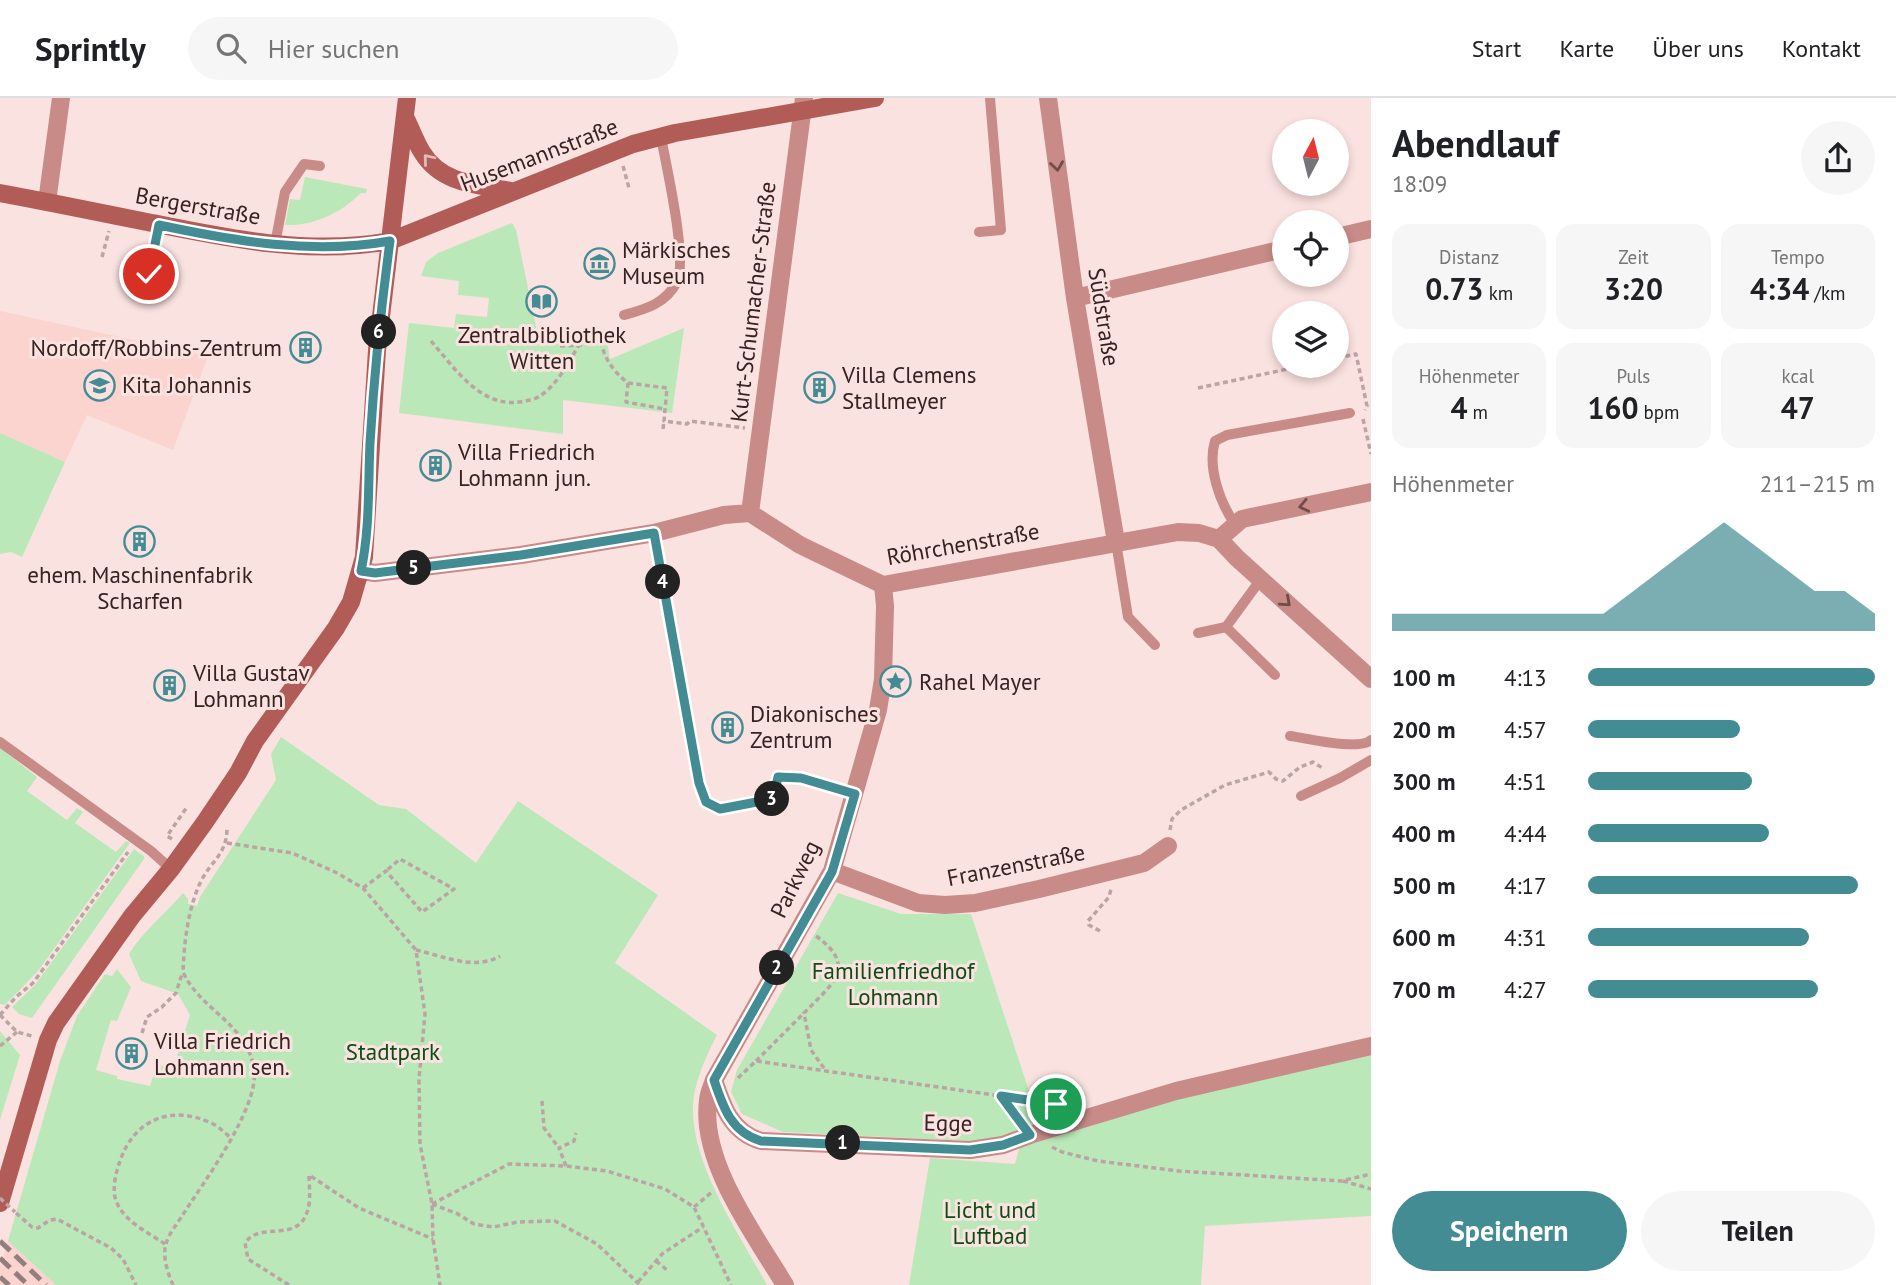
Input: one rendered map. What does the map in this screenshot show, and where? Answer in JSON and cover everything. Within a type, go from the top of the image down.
[{"type":"main road","points":[[5,1204],[48,1040],[56,1023],[239,773],[255,741],[336,628],[351,602],[361,571],[367,527],[377,350],[407,98]]},
{"type":"main road","name":"Husemannstraße","points":[[390,241],[618,149],[662,136],[803,104],[875,98]]},
{"type":"main road","points":[[405,117],[423,154],[442,175],[463,182],[512,191]]},
{"type":"main road","name":"Bergerstraße","points":[[0,193],[159,225],[275,244],[329,247],[366,246],[390,241]]},
{"type":"street","points":[[47,202],[61,98]]},
{"type":"street","name":"Südstraße","points":[[1048,98],[1076,298],[1116,542]]},
{"type":"street","name":"Kurt-Schumacher-Straße","points":[[750,513],[803,104]]},
{"type":"street","points":[[1349,234],[1371,229]]},
{"type":"street","points":[[1076,298],[1272,252]]},
{"type":"street","points":[[1371,492],[1242,519],[1219,539],[1371,679]]},
{"type":"street","points":[[361,571],[375,573],[521,555],[654,533],[724,515],[750,513]]},
{"type":"street","name":"Röhrchenstraße","points":[[750,513],[800,545],[883,585],[1178,532],[1199,533],[1219,539]]},
{"type":"street","name":"Parkweg","points":[[785,1285],[727,1188],[713,1148],[708,1122],[708,1100],[714,1080],[832,872],[878,710],[883,679],[883,585]]},
{"type":"street","name":"Franzenstraße","points":[[832,872],[918,903],[975,903],[1144,863],[1168,846]]},
{"type":"street","name":"Egge","points":[[714,1080],[729,1119],[740,1132],[761,1141],[970,1150],[1003,1145],[1176,1091],[1371,1046]]},
{"type":"lane","points":[[979,232],[1001,230],[990,98]]},
{"type":"lane","points":[[624,314],[651,308],[663,299],[678,280],[681,259],[662,136]]},
{"type":"lane","points":[[275,244],[285,192],[304,164],[320,166]]},
{"type":"lane","points":[[1235,524],[1223,507],[1211,454],[1215,441],[1227,435],[1350,413]]},
{"type":"lane","points":[[654,533],[699,783],[706,802],[720,809],[773,799],[778,777],[801,778],[855,794]]},
{"type":"lane","points":[[1116,542],[1128,617],[1155,645]]},
{"type":"lane","points":[[1198,633],[1226,627],[1261,579]]},
{"type":"lane","points":[[1226,627],[1275,675]]},
{"type":"lane","points":[[1290,736],[1352,745],[1367,744],[1371,740]]},
{"type":"lane","points":[[0,742],[171,869]]},
{"type":"lane","points":[[1300,796],[1371,760]]},
{"type":"path","points":[[102,257],[113,215]]},
{"type":"path","points":[[149,274],[159,225]]},
{"type":"path","points":[[561,345],[601,341],[615,334],[624,314]]},
{"type":"path","points":[[431,341],[467,383],[489,398],[513,404],[539,398],[556,382],[579,345]]},
{"type":"path","points":[[601,341],[604,355],[618,375],[628,383],[667,388],[663,429]]},
{"type":"path","points":[[1349,355],[1356,354],[1367,406],[1362,415],[1371,454]]},
{"type":"path","points":[[1198,388],[1272,372]]},
{"type":"path","points":[[628,383],[626,402],[665,409]]},
{"type":"path","points":[[664,421],[687,424],[690,421],[742,428]]},
{"type":"path","points":[[1168,846],[1172,819],[1181,810],[1225,785],[1269,772],[1276,779],[1283,781],[1308,763]]},
{"type":"path","points":[[142,1033],[147,1017],[176,993],[183,972],[193,903],[202,880],[227,843],[227,828]]},
{"type":"path","points":[[48,1040],[16,1032],[0,1015],[33,983],[136,841]]},
{"type":"path","points":[[227,843],[292,853],[335,872],[363,888],[416,950],[425,1014],[419,1079],[419,1144],[432,1204],[433,1239],[440,1285]]},
{"type":"path","points":[[363,888],[400,859],[454,890],[422,912],[386,871]]},
{"type":"path","points":[[1100,931],[1089,925],[1088,921],[1109,897],[1115,870]]},
{"type":"path","points":[[738,1078],[832,984],[838,970],[838,958],[831,947],[820,939]]},
{"type":"path","points":[[416,950],[475,964],[489,962],[500,956]]},
{"type":"path","points":[[173,1285],[166,1270],[165,1244],[231,1138],[247,1108],[254,1085],[249,1049],[238,1033],[193,988],[183,972]]},
{"type":"path","points":[[804,1013],[811,1049],[826,1070]]},
{"type":"path","points":[[0,1046],[16,1032]]},
{"type":"path","points":[[756,1061],[1069,1105]]},
{"type":"path","points":[[1001,1096],[1030,1135],[1062,1152],[1112,1163],[1179,1171],[1341,1181],[1371,1189]]},
{"type":"path","points":[[542,1101],[544,1128],[559,1148],[566,1166]]},
{"type":"path","points":[[165,1244],[132,1222],[116,1202],[115,1174],[125,1146],[142,1126],[170,1114],[190,1115],[212,1123],[231,1138]]},
{"type":"path","points":[[559,1148],[574,1141],[576,1133]]},
{"type":"path","points":[[432,1204],[509,1164],[607,1171],[665,1189],[694,1207],[731,1285]]},
{"type":"path","points":[[1341,1181],[1371,1174]]},
{"type":"path","points":[[289,1285],[248,1259],[245,1243],[246,1239],[256,1234],[293,1229],[301,1223],[308,1209],[309,1175],[359,1208],[433,1239]]},
{"type":"path","points":[[5,1204],[32,1227],[38,1228],[57,1219],[111,1248],[122,1259],[136,1285]]},
{"type":"path","points":[[432,1204],[484,1226],[555,1221],[597,1244],[639,1284],[662,1254],[703,1227]]},
{"type":"path","points":[[656,1261],[667,1270]]},
{"type":"shaded area","name":"Kita Johannis","points":[[0,311],[208,356],[173,450],[87,415],[65,462],[0,433]]},
{"type":"shaded area","points":[[8,1241],[56,1285],[0,1285],[0,1266]]},
{"type":"green space","points":[[305,177],[367,189],[366,193],[361,193],[345,207],[317,221],[285,225],[290,199],[300,200]]},
{"type":"green space","points":[[512,223],[516,230],[539,341],[605,329],[610,359],[684,328],[672,413],[563,400],[563,434],[399,413],[409,323],[454,328],[456,314],[487,317],[489,298],[458,295],[459,281],[421,276],[426,262],[438,253]]},
{"type":"green space","points":[[0,433],[65,462],[22,557],[11,552],[0,554]]},
{"type":"green space","name":"Stadtpark","points":[[281,737],[379,805],[406,809],[476,863],[518,801],[658,895],[615,963],[717,1035],[698,1078],[693,1106],[694,1129],[708,1175],[719,1199],[767,1285],[56,1285],[8,1241],[60,1061],[77,1016],[105,974],[112,976],[117,969],[131,987],[117,1021],[111,1020],[96,1070],[117,1076],[117,1079],[150,1086],[156,1067],[159,1068],[160,1065],[173,1069],[190,1015],[178,994],[141,981],[129,954],[147,930],[183,893],[188,904],[197,906],[200,897],[276,780],[271,754]]},
{"type":"green space","points":[[0,748],[37,777],[27,791],[67,820],[77,808],[83,812],[75,823],[116,852],[126,841],[130,843],[38,971],[5,1005],[0,1004]]},
{"type":"green space","points":[[134,849],[144,856],[144,859],[32,1018],[19,1014],[12,1007],[35,985]]},
{"type":"green space","points":[[838,893],[901,914],[971,914],[1030,1094],[1085,1128],[1177,1098],[1371,1054],[1371,1216],[1205,1226],[1201,1285],[909,1285],[930,1158],[1015,1164],[1022,1138],[969,1141],[783,1132],[742,1114],[731,1092],[737,1070]]},
{"type":"green space","points":[[0,1031],[20,1055],[0,1120]]},
{"type":"railway","points":[[0,1241],[46,1285]]},
{"type":"railway","points":[[0,1258],[28,1285]]},
{"type":"railway","points":[[0,1277],[9,1285]]},
{"type":"place","name":"Märkisches Museum","points":[[599,263]]},
{"type":"place","name":"Zentralbibliothek Witten","points":[[542,301]]},
{"type":"place","name":"Nordoff/Robbins-Zentrum","points":[[305,348]]},
{"type":"place","name":"Kita Johannis","points":[[99,385]]},
{"type":"place","name":"Villa Clemens Stallmeyer","points":[[819,388]]},
{"type":"place","name":"Villa Friedrich Lohmann jun.","points":[[435,465]]},
{"type":"place","name":"ehem. Maschinenfabrik Scharfen","points":[[140,541]]},
{"type":"place","name":"Rahel Mayer","points":[[896,682]]},
{"type":"place","name":"Villa Gustav Lohmann","points":[[170,686]]},
{"type":"place","name":"Diakonisches Zentrum","points":[[727,727]]},
{"type":"place","name":"Villa Friedrich Lohmann sen.","points":[[131,1054]]},
{"type":"route","points":[[149,274],[159,225],[284,246],[366,246],[390,241],[377,350],[367,527],[361,571],[375,573],[521,555],[654,533],[699,783],[706,802],[720,809],[773,799],[778,777],[801,778],[855,794],[832,872],[714,1080],[722,1106],[740,1132],[761,1141],[970,1150],[1003,1145],[1030,1135],[1001,1096],[1056,1104]]},
{"type":"park label","name":"Familienfriedhof Lohmann","points":[[893,984]]},
{"type":"park label","name":"Licht und Luftbad","points":[[990,1223]]}]
